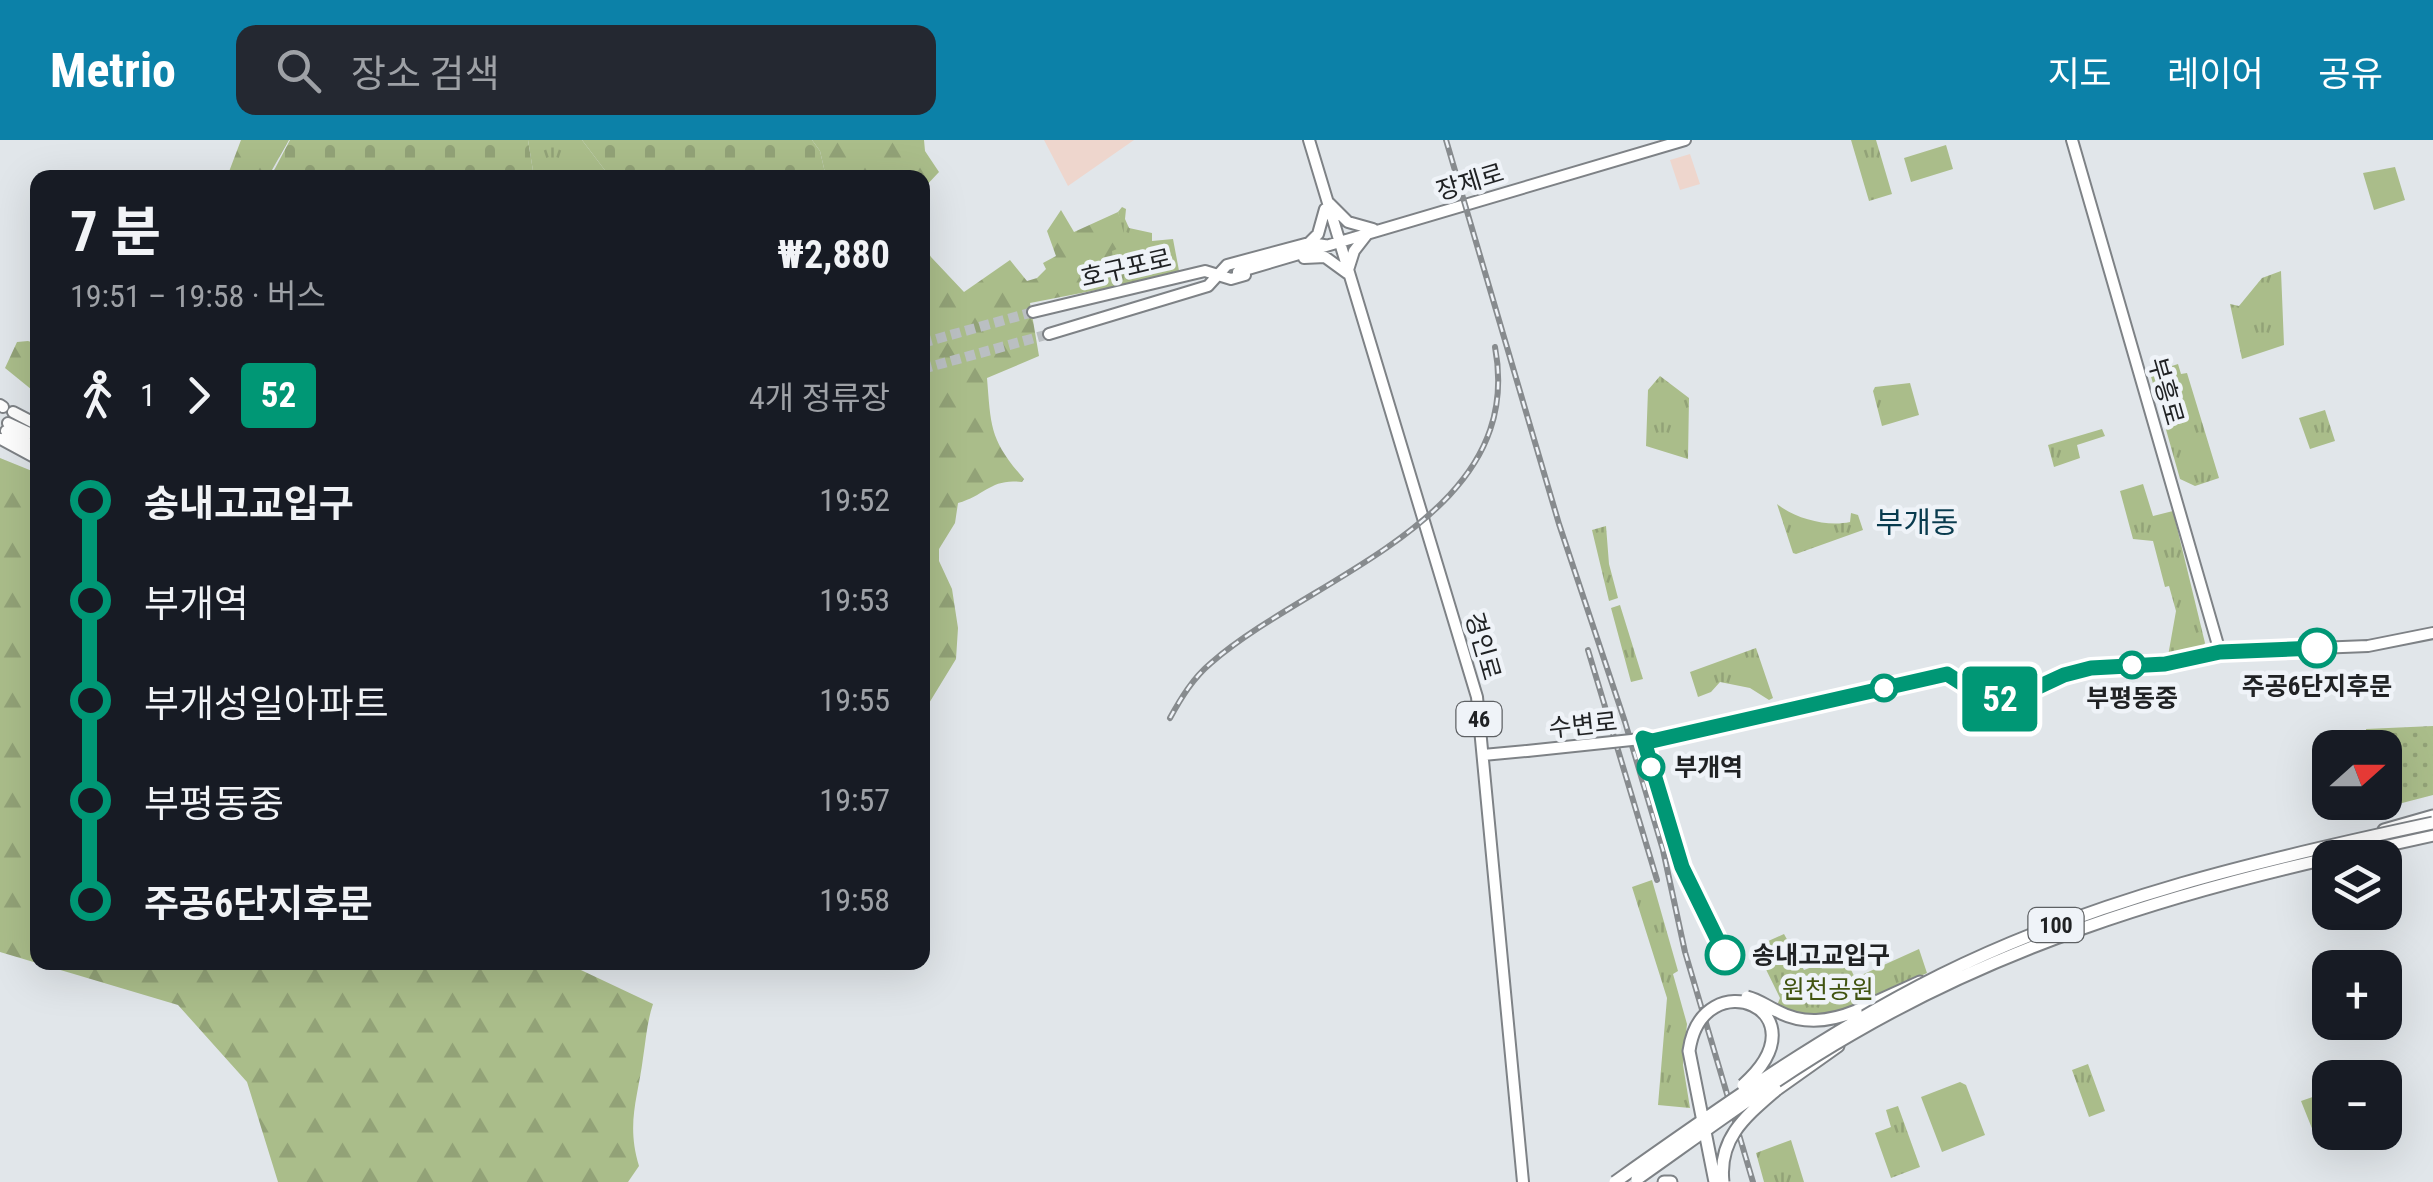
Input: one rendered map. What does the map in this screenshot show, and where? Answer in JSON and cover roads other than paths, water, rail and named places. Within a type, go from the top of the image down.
[{"type":"highway","name":"100","points":[[2375,840],[2433,819]]},
{"type":"highway","points":[[2402,841],[2433,838]]},
{"type":"highway","name":"100","points":[[1615,1182],[1815,1044],[1943,974],[2017,941],[2148,893],[2312,856]]},
{"type":"highway","name":"100","points":[[1632,1182],[1770,1084],[1854,1033],[2005,958],[2089,925],[2312,858]]},
{"type":"highway","points":[[1716,1182],[1686,1064],[1687,1038],[1702,1010],[1722,998],[1743,996],[1795,1018],[1823,1021],[1845,1016],[1907,986],[1943,974]]},
{"type":"highway","points":[[1714,1112],[1761,1069],[1773,1046],[1773,1034],[1764,1014],[1745,1003],[1714,1006],[1701,1018],[1691,1038],[1690,1065],[1716,1182]]},
{"type":"highway","points":[[1716,1182],[1727,1142],[1743,1119],[1854,1033]]},
{"type":"main road","name":"경인로","points":[[1309,140],[1470,667],[1483,755],[1523,1182]]},
{"type":"main road","name":"장제로","points":[[1237,270],[1686,140]]},
{"type":"main road","name":"부흥로","points":[[2072,140],[2220,652]]},
{"type":"main road","points":[[1313,256],[1335,262],[1348,274],[1354,251],[1374,231],[1348,222],[1326,198]]},
{"type":"main road","points":[[1309,243],[1318,234],[1326,198]]},
{"type":"main road","points":[[1309,243],[1324,245],[1313,256],[1231,280],[1218,275],[1227,264],[1309,243]]},
{"type":"main road","name":"호구포로","points":[[1033,312],[1205,270],[1218,275],[1208,286],[1080,322]]},
{"type":"main road","name":"호구포로","points":[[1049,334],[1204,279],[1074,301]]},
{"type":"main road","points":[[5,420],[30,424]]},
{"type":"main road","points":[[5,420],[30,433]]},
{"type":"main road","points":[[5,420],[30,442]]},
{"type":"main road","points":[[5,420],[30,450]]},
{"type":"main road","name":"수변로","points":[[1483,755],[1660,737],[1947,674],[1975,692],[1990,709],[2076,671],[2171,663],[2220,652],[2368,646],[2433,634]]},
{"type":"tunnel","points":[[930,341],[1033,312]]},
{"type":"tunnel","points":[[930,367],[1049,334]]},
{"type":"railway","points":[[1446,140],[1559,524],[1663,850],[1685,952],[1753,1182]]},
{"type":"railway","points":[[1170,718],[1193,682],[1211,663],[1403,536],[1446,499],[1478,456],[1496,406],[1495,347]]},
{"type":"railway","points":[[1588,650],[1657,880]]},
{"type":"place","name":"주공6단지후문","points":[[2317,648]]},
{"type":"place","name":"부평동중","points":[[2132,665]]},
{"type":"place","name":"부개역","points":[[1651,767]]},
{"type":"place","name":"송내고교입구","points":[[1725,955]]},
{"type":"district","name":"부개동","points":[[1917,522]]},
{"type":"park label","name":"원천공원","points":[[1828,989]]}]
